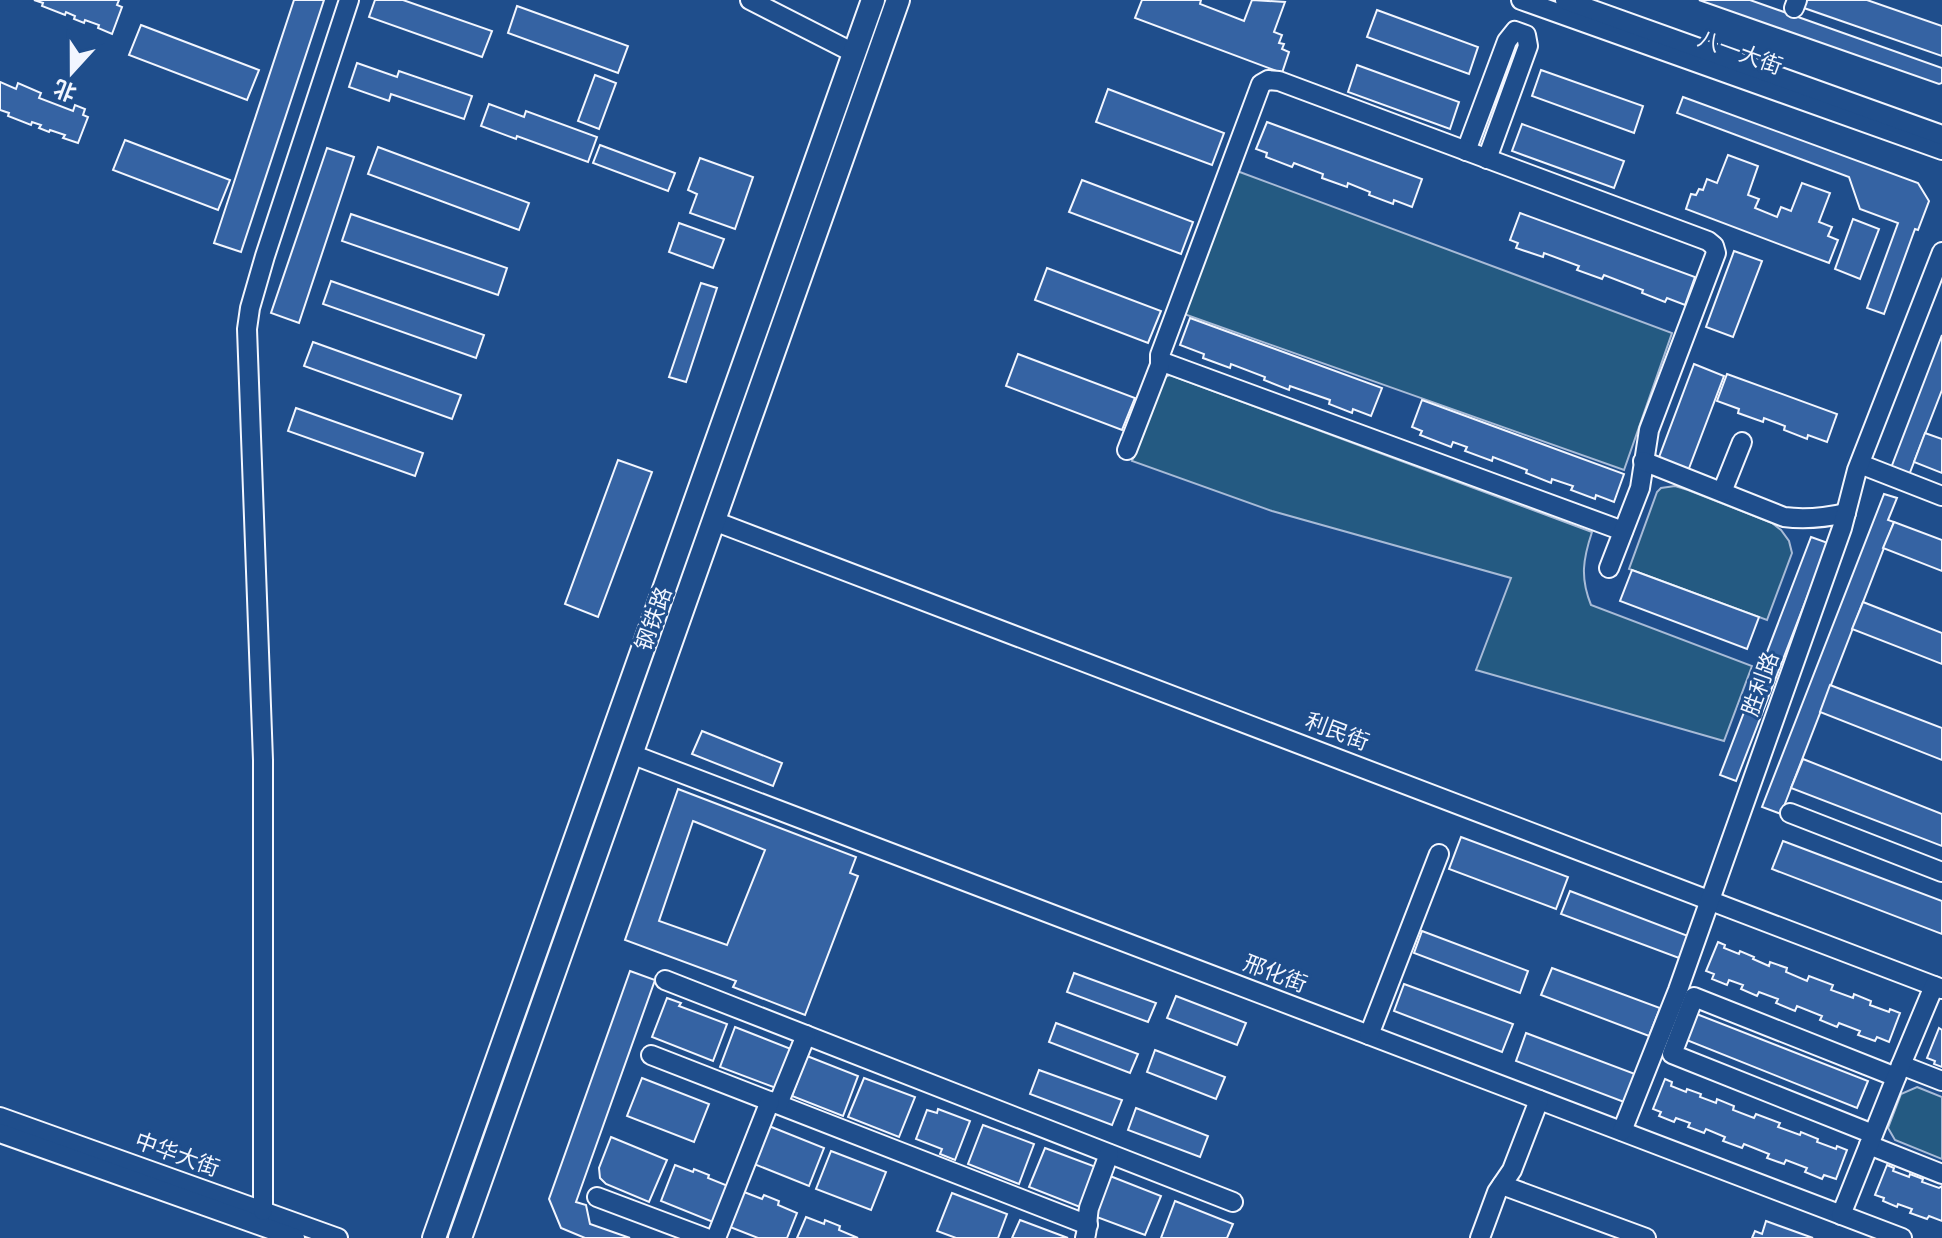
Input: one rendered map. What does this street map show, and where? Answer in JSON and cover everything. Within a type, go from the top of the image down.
[{"type":"main road","name":"钢铁路","points":[[434,1238],[873,0]]},
{"type":"main road","name":"钢铁路","points":[[460,1238],[898,0]]},
{"type":"street","points":[[263,1211],[263,760],[247,329],[265,256],[349,0]]},
{"type":"street","points":[[750,0],[854,53]]},
{"type":"street","name":"八一大街","points":[[1565,0],[1942,135]]},
{"type":"street","points":[[1521,33],[1526,2]]},
{"type":"street","name":"八一大街","points":[[1526,2],[1942,150]]},
{"type":"street","points":[[1466,151],[1507,41],[1515,31],[1521,33],[1526,35],[1528,46],[1487,159]]},
{"type":"street","points":[[1127,450],[1261,84],[1268,80],[1279,81],[1708,241],[1714,246],[1716,253],[1649,430],[1640,488],[1609,568]]},
{"type":"street","name":"胜利路","points":[[1622,1131],[1678,990],[1846,513],[1860,464],[1942,252]]},
{"type":"street","points":[[1160,361],[1623,531]]},
{"type":"street","points":[[1722,492],[1742,442]]},
{"type":"street","points":[[1643,461],[1784,517],[1822,518],[1846,513]]},
{"type":"street","points":[[1860,464],[1942,496]]},
{"type":"street","name":"利民街","points":[[714,521],[1938,988]]},
{"type":"street","name":"邢化街","points":[[631,754],[1902,1238]]},
{"type":"street","points":[[1790,813],[1942,872]]},
{"type":"street","points":[[1369,1035],[1439,854]]},
{"type":"street","points":[[665,980],[1233,1202]]},
{"type":"street","points":[[1841,1215],[1898,1071],[1938,988]]},
{"type":"street","points":[[1942,1081],[1898,1071],[1694,997],[1672,1054],[1942,1174]]},
{"type":"street","points":[[716,1238],[806,1035]]},
{"type":"street","points":[[651,1055],[774,1102],[1086,1231],[1089,1208],[1109,1154]]},
{"type":"street","points":[[1480,1238],[1497,1192],[1512,1170],[1539,1100]]},
{"type":"street","name":"中华大街","points":[[0,1117],[338,1238]]},
{"type":"street","name":"中华大街","points":[[0,1133],[295,1238]]},
{"type":"street","points":[[1502,1185],[1646,1238]]},
{"type":"street","points":[[597,1197],[706,1238]]},
{"type":"shaded area","points":[[1237,171],[1672,333],[1624,470],[1184,314]]},
{"type":"shaded area","points":[[1170,375],[1592,532],[1584,568],[1591,605],[1752,666],[1724,741],[1476,670],[1511,578],[1272,511],[1132,461],[1162,382]]},
{"type":"shaded area","points":[[1675,486],[1772,523],[1789,541],[1792,553],[1767,620],[1629,569],[1657,492],[1661,488]]},
{"type":"shaded area","points":[[1917,1087],[1942,1097],[1942,1159],[1895,1140],[1888,1128],[1901,1094]]},
{"type":"building","points":[[34,0],[119,0],[117,5],[122,7],[112,34],[98,28],[99,25],[85,20],[84,23],[74,19],[75,16],[66,12],[65,15]]},
{"type":"building","points":[[294,0],[324,0],[241,252],[214,243]]},
{"type":"building","points":[[375,0],[403,0],[492,31],[482,57],[369,17]]},
{"type":"building","points":[[1142,0],[1201,0],[1200,4],[1244,21],[1252,0],[1285,2],[1274,32],[1282,35],[1279,43],[1284,44],[1282,49],[1289,52],[1282,73],[1135,18]]},
{"type":"building","points":[[1699,0],[1750,0],[1942,68],[1942,83],[1939,84]]},
{"type":"building","points":[[1806,0],[1867,0],[1942,26],[1942,56],[1804,8]]},
{"type":"building","points":[[517,6],[628,46],[618,73],[508,33]]},
{"type":"building","points":[[1377,10],[1478,47],[1469,74],[1367,37]]},
{"type":"building","points":[[141,25],[259,70],[247,100],[129,55]]},
{"type":"building","points":[[357,63],[397,77],[399,71],[472,96],[464,119],[391,94],[389,101],[349,87]]},
{"type":"building","points":[[1357,65],[1459,102],[1450,129],[1348,92]]},
{"type":"building","points":[[1541,70],[1643,106],[1634,133],[1532,96]]},
{"type":"building","points":[[595,75],[616,83],[599,129],[578,121]]},
{"type":"building","points":[[0,82],[16,89],[18,83],[41,93],[39,98],[73,111],[75,105],[85,109],[83,115],[88,117],[78,143],[63,138],[65,135],[39,128],[41,125],[32,122],[31,125],[8,116],[9,113],[0,110]]},
{"type":"building","points":[[1108,89],[1224,133],[1212,165],[1096,122]]},
{"type":"building","points":[[1683,97],[1918,183],[1929,201],[1918,230],[1915,229],[1884,314],[1867,308],[1898,223],[1860,209],[1849,177],[1677,113]]},
{"type":"building","points":[[489,104],[524,117],[526,111],[597,137],[588,162],[481,126]]},
{"type":"building","points":[[1267,122],[1422,179],[1412,207],[1369,195],[1370,192],[1348,183],[1347,187],[1322,178],[1323,174],[1294,163],[1292,167],[1266,157],[1267,153],[1256,149]]},
{"type":"building","points":[[1522,124],[1624,161],[1614,188],[1512,151]]},
{"type":"building","points":[[125,140],[230,180],[218,210],[113,170]]},
{"type":"building","points":[[600,145],[675,173],[668,191],[593,163]]},
{"type":"building","points":[[378,147],[529,203],[519,230],[368,174]]},
{"type":"building","points":[[327,148],[354,157],[299,323],[271,313]]},
{"type":"building","points":[[1728,155],[1758,166],[1748,195],[1759,199],[1755,208],[1777,217],[1781,207],[1791,211],[1802,183],[1830,193],[1819,222],[1832,227],[1828,236],[1838,240],[1829,263],[1686,209],[1691,194],[1696,195],[1699,189],[1703,190],[1707,179],[1717,183]]},
{"type":"building","points":[[700,158],[753,177],[735,229],[690,213],[697,194],[688,190]]},
{"type":"building","points":[[1082,180],[1193,222],[1181,254],[1069,212]]},
{"type":"building","points":[[1520,213],[1695,277],[1685,305],[1667,298],[1665,302],[1604,275],[1602,279],[1577,270],[1579,266],[1544,253],[1543,257],[1516,248],[1518,243],[1510,240]]},
{"type":"building","points":[[351,214],[507,268],[498,295],[342,241]]},
{"type":"building","points":[[1853,219],[1879,229],[1860,279],[1835,269]]},
{"type":"building","points":[[679,223],[724,239],[713,268],[669,252]]},
{"type":"building","points":[[1734,251],[1762,261],[1733,337],[1706,327]]},
{"type":"building","points":[[1047,268],[1161,311],[1148,343],[1035,300]]},
{"type":"building","points":[[331,281],[484,335],[476,358],[323,304]]},
{"type":"building","points":[[701,283],[717,288],[686,382],[669,377]]},
{"type":"building","points":[[1190,318],[1382,388],[1371,416],[1353,409],[1352,413],[1329,404],[1330,400],[1290,386],[1289,390],[1231,364],[1230,368],[1203,358],[1204,354],[1180,345]]},
{"type":"building","points":[[1942,335],[1942,390],[1909,475],[1891,468]]},
{"type":"building","points":[[313,342],[461,395],[452,419],[304,366]]},
{"type":"building","points":[[1018,354],[1135,398],[1122,430],[1006,386]]},
{"type":"building","points":[[1694,364],[1724,376],[1688,471],[1658,460]]},
{"type":"building","points":[[1727,374],[1837,414],[1827,442],[1808,435],[1807,439],[1784,430],[1785,426],[1738,413],[1739,409],[1717,401]]},
{"type":"building","points":[[1422,400],[1624,474],[1614,502],[1596,495],[1595,499],[1571,490],[1573,486],[1552,479],[1551,483],[1493,457],[1492,461],[1465,451],[1467,447],[1453,442],[1451,447],[1420,435],[1422,431],[1412,427]]},
{"type":"building","points":[[296,408],[423,453],[415,476],[288,431]]},
{"type":"building","points":[[1925,433],[1942,439],[1942,473],[1914,462]]},
{"type":"building","points":[[618,460],[652,472],[598,617],[565,604]]},
{"type":"building","points":[[1884,494],[1897,498],[1888,520],[1894,522],[1781,814],[1762,807]]},
{"type":"building","points":[[1894,522],[1942,540],[1942,571],[1883,548]]},
{"type":"building","points":[[1811,537],[1828,543],[1736,781],[1720,775]]},
{"type":"building","points":[[1632,570],[1759,617],[1747,649],[1620,601]]},
{"type":"building","points":[[1863,602],[1942,633],[1942,664],[1852,629]]},
{"type":"building","points":[[1830,685],[1942,728],[1942,760],[1820,712]]},
{"type":"building","points":[[702,731],[782,763],[773,786],[692,754]]},
{"type":"building","points":[[1803,759],[1942,814],[1942,846],[1791,788]]},
{"type":"building","points":[[678,789],[856,857],[850,873],[858,876],[805,1015],[733,987],[736,981],[625,940]],"holes":[[[693,821],[765,850],[727,945],[659,921]]]},
{"type":"building","points":[[1461,837],[1568,877],[1556,909],[1449,869]]},
{"type":"building","points":[[1783,841],[1942,901],[1942,934],[1772,869]]},
{"type":"building","points":[[1570,891],[1688,936],[1679,958],[1561,914]]},
{"type":"building","points":[[1422,931],[1528,971],[1520,993],[1414,953]]},
{"type":"building","points":[[1718,942],[1725,945],[1724,948],[1739,954],[1740,951],[1769,966],[1770,962],[1787,968],[1786,972],[1807,981],[1809,976],[1833,985],[1831,990],[1853,998],[1854,994],[1871,1001],[1870,1005],[1900,1013],[1889,1042],[1858,1035],[1860,1031],[1839,1023],[1837,1027],[1820,1020],[1822,1016],[1797,1006],[1795,1011],[1776,1003],[1778,999],[1759,992],[1757,996],[1741,989],[1743,985],[1729,980],[1727,985],[1712,979],[1714,974],[1706,971]]},
{"type":"building","points":[[1552,968],[1660,1008],[1649,1036],[1541,995]]},
{"type":"building","points":[[630,971],[655,980],[576,1202],[586,1205],[590,1224],[630,1238],[585,1238],[561,1228],[549,1199]]},
{"type":"building","points":[[1074,973],[1156,1003],[1148,1022],[1067,992]]},
{"type":"building","points":[[1404,984],[1513,1024],[1502,1052],[1394,1011]]},
{"type":"building","points":[[1176,996],[1246,1023],[1237,1045],[1167,1018]]},
{"type":"building","points":[[667,998],[681,1003],[679,1006],[727,1024],[713,1061],[652,1037]]},
{"type":"building","points":[[1694,1013],[1868,1081],[1857,1108],[1684,1039]]},
{"type":"building","points":[[1056,1023],[1138,1054],[1130,1073],[1049,1042]]},
{"type":"building","points":[[735,1027],[791,1049],[776,1088],[720,1067]]},
{"type":"building","points":[[1939,1028],[1942,1030],[1942,1067],[1927,1058]]},
{"type":"building","points":[[1526,1033],[1635,1074],[1624,1102],[1516,1061]]},
{"type":"building","points":[[1155,1050],[1225,1077],[1216,1099],[1147,1072]]},
{"type":"building","points":[[807,1056],[858,1076],[843,1116],[792,1096]]},
{"type":"building","points":[[1039,1070],[1122,1100],[1112,1125],[1030,1094]]},
{"type":"building","points":[[642,1078],[709,1104],[694,1142],[627,1116]]},
{"type":"building","points":[[864,1078],[915,1097],[899,1137],[848,1117]]},
{"type":"building","points":[[1665,1079],[1672,1082],[1671,1086],[1686,1092],[1687,1089],[1701,1094],[1700,1097],[1716,1103],[1717,1099],[1734,1106],[1733,1110],[1754,1118],[1756,1114],[1780,1123],[1778,1127],[1800,1135],[1801,1132],[1836,1149],[1837,1146],[1847,1150],[1836,1179],[1824,1175],[1822,1179],[1805,1172],[1807,1168],[1786,1160],[1784,1164],[1744,1144],[1742,1148],[1723,1141],[1725,1137],[1706,1129],[1704,1133],[1688,1127],[1690,1123],[1676,1118],[1674,1122],[1659,1116],[1661,1112],[1653,1109]]},
{"type":"building","points":[[1136,1108],[1208,1136],[1200,1157],[1128,1130]]},
{"type":"building","points":[[938,1109],[970,1121],[955,1160],[940,1154],[942,1149],[916,1139],[927,1110],[937,1113]]},
{"type":"building","points":[[983,1125],[1034,1144],[1019,1184],[968,1164]]},
{"type":"building","points":[[769,1126],[824,1148],[809,1186],[754,1164]]},
{"type":"building","points":[[611,1137],[667,1160],[649,1202],[606,1184],[600,1178],[599,1168]]},
{"type":"building","points":[[1045,1148],[1096,1167],[1080,1207],[1029,1187]]},
{"type":"building","points":[[831,1151],[886,1172],[871,1210],[816,1189]]},
{"type":"building","points":[[675,1165],[693,1172],[694,1169],[728,1186],[713,1222],[661,1201]]},
{"type":"building","points":[[1887,1165],[1894,1168],[1893,1171],[1909,1177],[1910,1174],[1939,1188],[1942,1186],[1942,1221],[1910,1213],[1912,1209],[1898,1204],[1897,1207],[1875,1195]]},
{"type":"building","points":[[1110,1176],[1161,1196],[1145,1235],[1094,1216]]},
{"type":"building","points":[[744,1192],[762,1199],[764,1195],[797,1213],[787,1238],[758,1238],[730,1227]]},
{"type":"building","points":[[952,1193],[1007,1214],[998,1238],[956,1238],[937,1231]]},
{"type":"building","points":[[1175,1201],[1233,1224],[1227,1238],[1161,1238]]},
{"type":"building","points":[[806,1217],[840,1226],[839,1230],[858,1238],[797,1238]]},
{"type":"building","points":[[1020,1220],[1068,1238],[1012,1238]]},
{"type":"building","points":[[1766,1221],[1813,1238],[1752,1238],[1755,1231],[1762,1234]]}]
